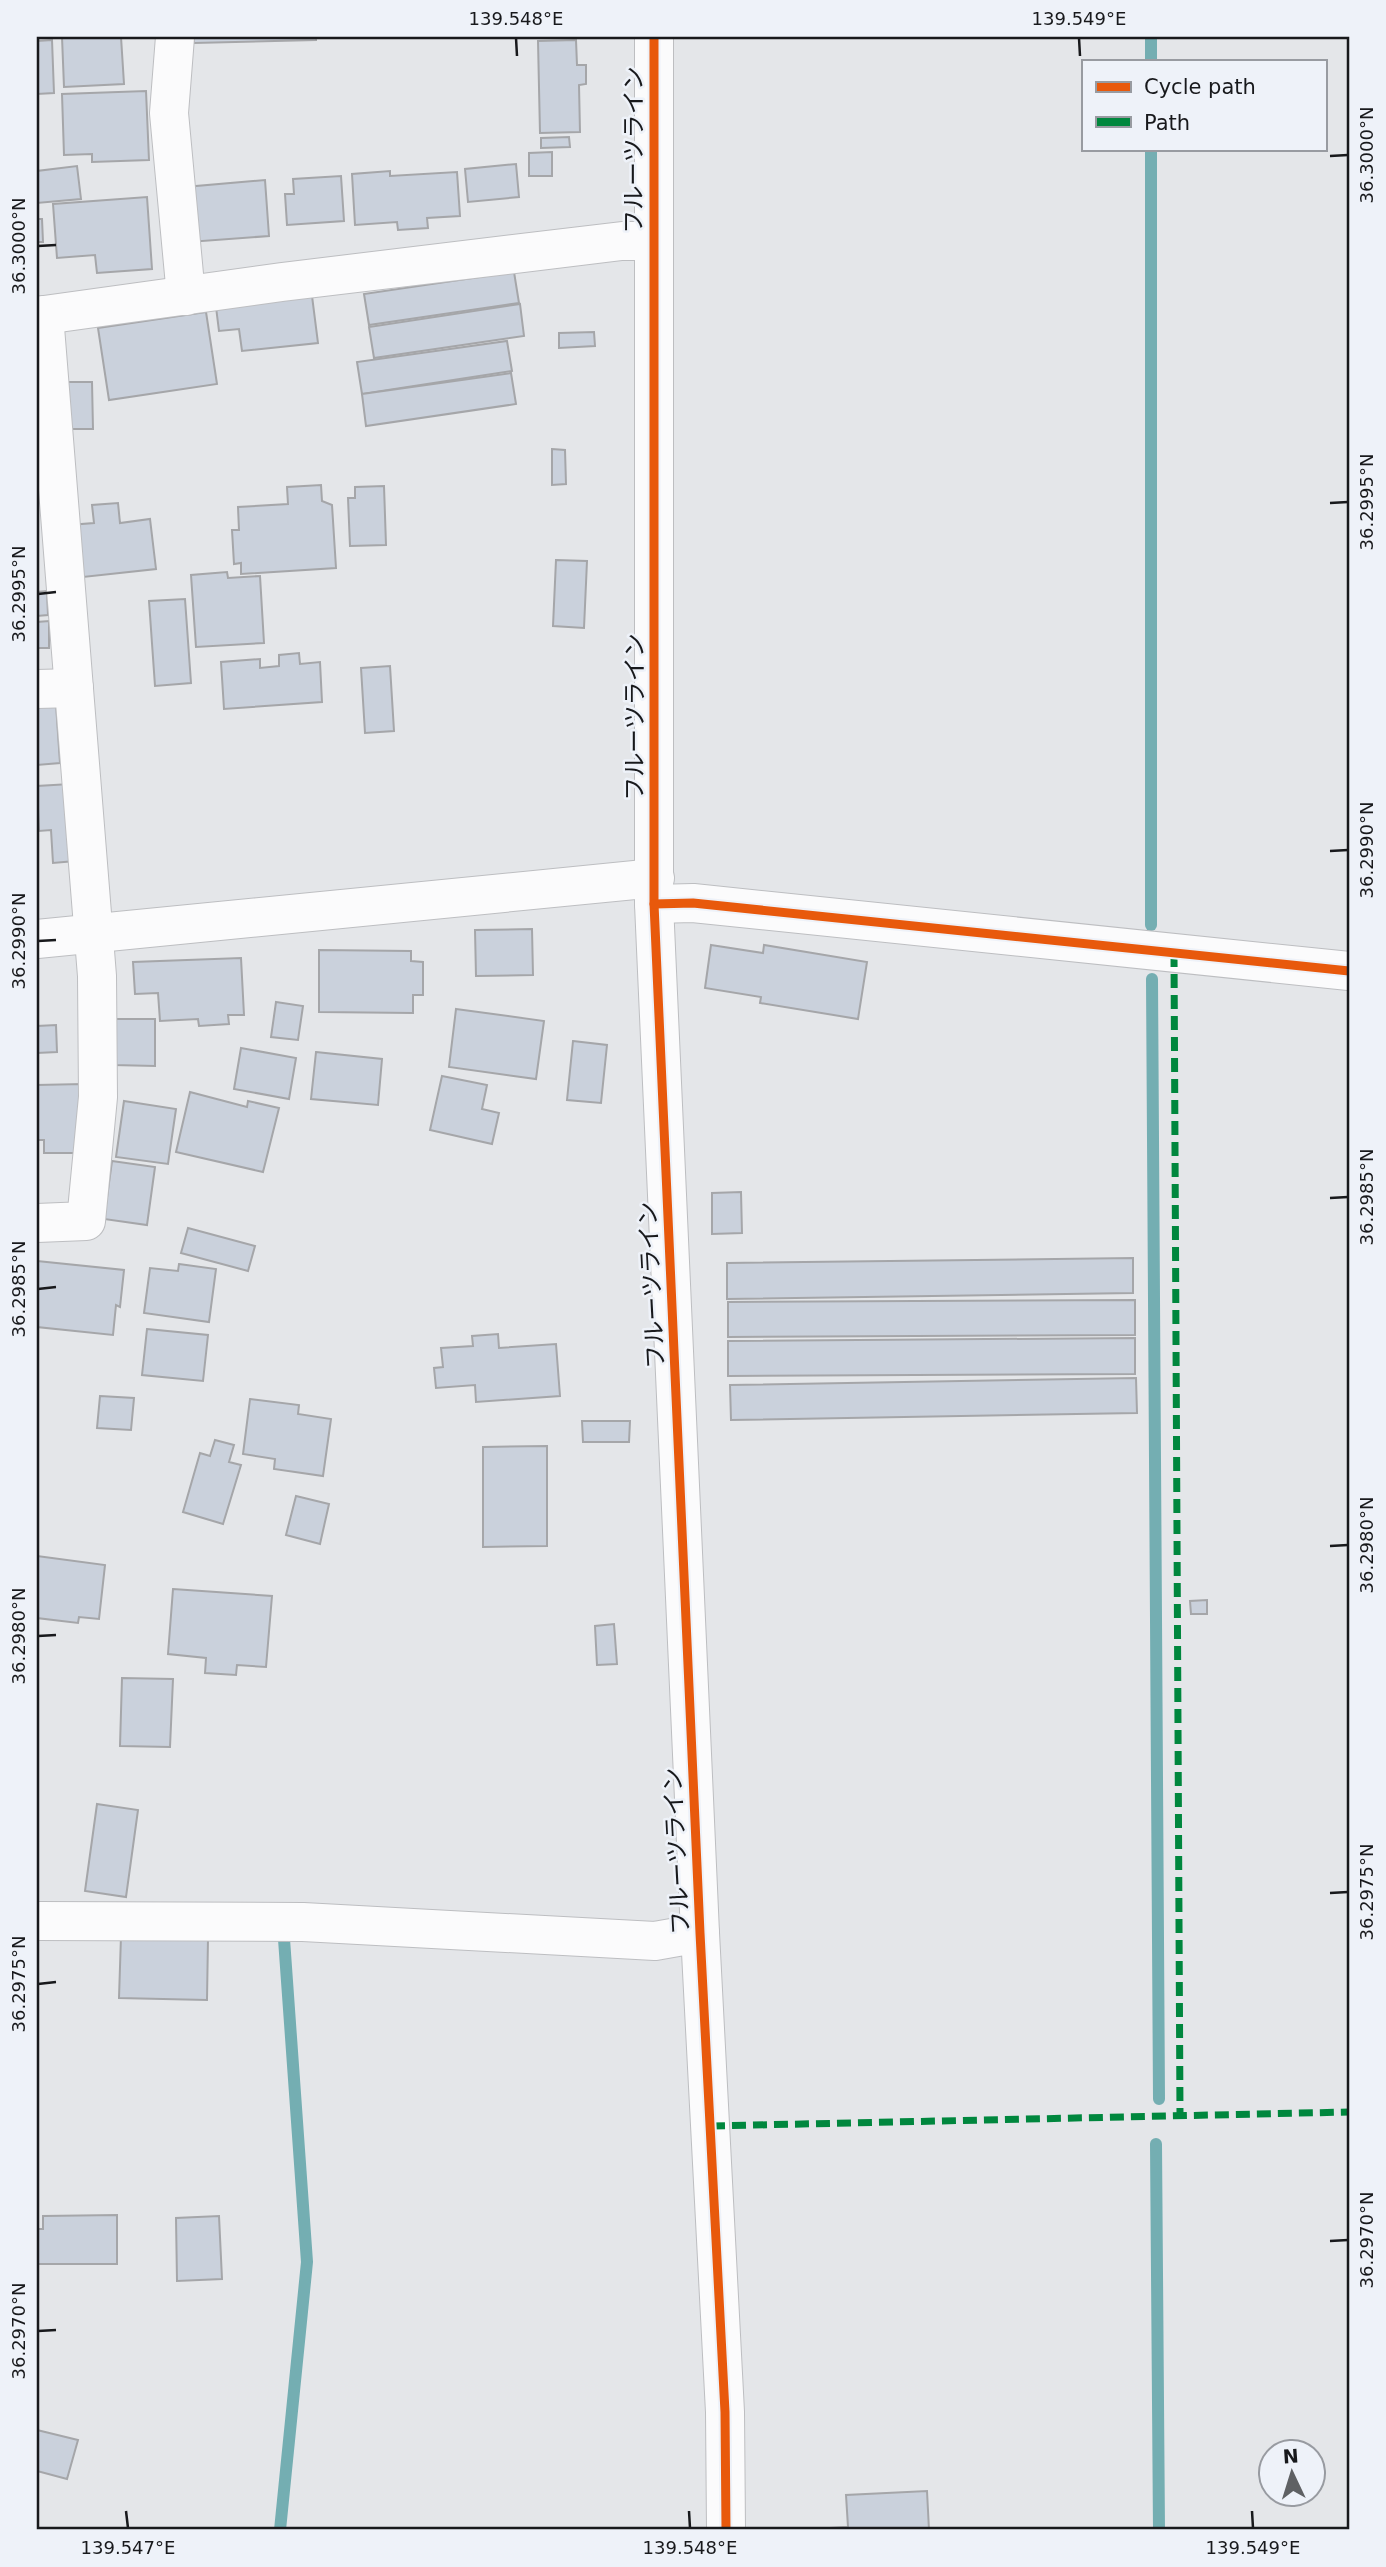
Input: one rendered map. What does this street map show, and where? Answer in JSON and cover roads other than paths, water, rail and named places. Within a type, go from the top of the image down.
[{"type":"street","points":[[175,37],[169,113],[186,296]]},
{"type":"street","name":"フルーツライン","points":[[654,37],[655,891],[700,1933],[725,2412],[726,2530]]},
{"type":"street","points":[[37,1223],[86,1221],[98,1097],[94,934],[55,689],[40,316],[581,246],[653,241]]},
{"type":"street","points":[[37,939],[655,891],[693,903],[1349,971]]},
{"type":"street","points":[[37,1921],[303,1922],[655,1941],[700,1933]]},
{"type":"waterway","points":[[1151,37],[1151,60]]},
{"type":"waterway","points":[[1151,150],[1151,925]]},
{"type":"waterway","points":[[1152,979],[1159,2099]]},
{"type":"waterway","points":[[280,2530],[307,2262],[284,1939]]},
{"type":"waterway","points":[[1156,2144],[1159,2530]]}]
